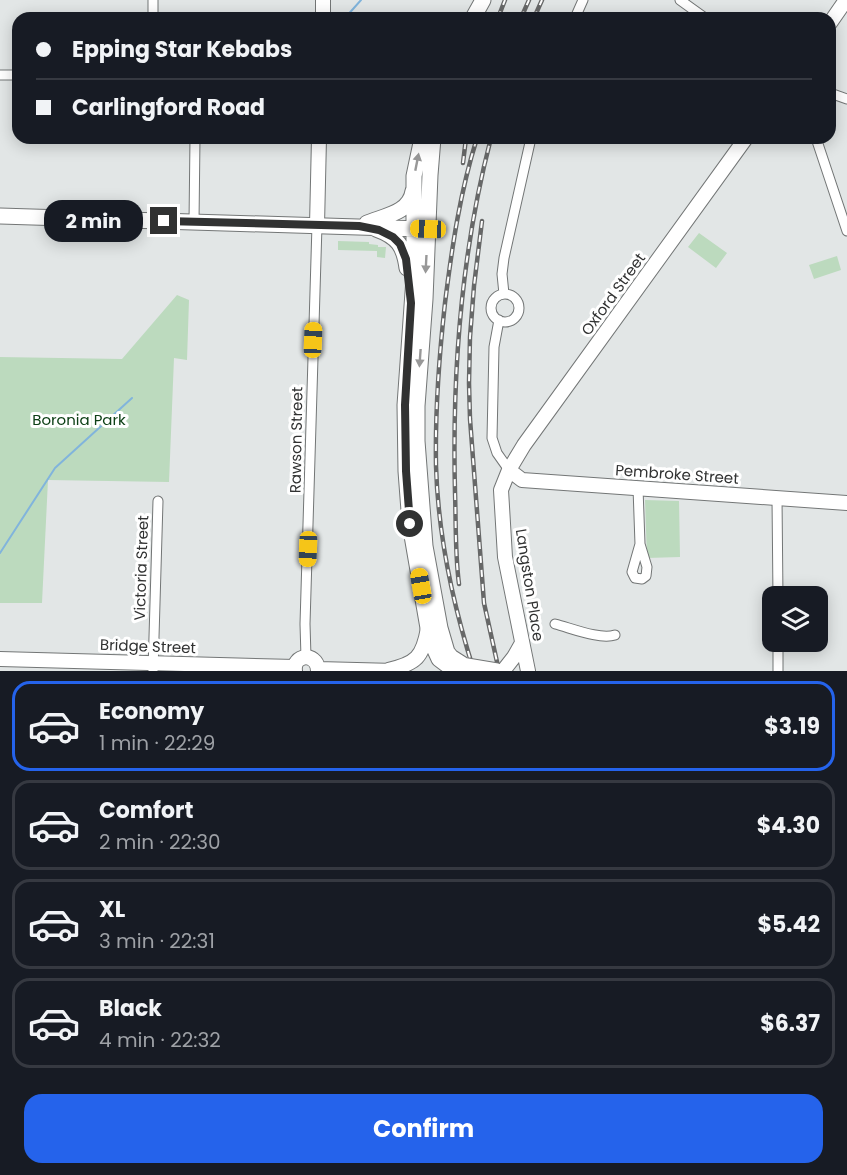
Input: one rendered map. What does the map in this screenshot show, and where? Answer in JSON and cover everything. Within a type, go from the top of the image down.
[{"type":"main road","points":[[359,226],[399,211],[406,206],[413,195],[414,176],[421,144]]},
{"type":"main road","points":[[432,144],[411,303],[405,405],[406,471],[411,533],[428,628],[439,659],[462,669],[497,671]]},
{"type":"main road","points":[[414,186],[421,229],[417,441],[425,546],[445,646],[462,669]]},
{"type":"main road","points":[[0,216],[421,229]]},
{"type":"main road","points":[[359,226],[383,232],[400,244],[405,257],[411,303]]},
{"type":"street","points":[[680,0],[697,12]]},
{"type":"street","points":[[836,14],[846,0]]},
{"type":"street","points":[[194,222],[195,144]]},
{"type":"street","points":[[317,225],[320,144]]},
{"type":"street","points":[[504,294],[502,274],[504,258],[530,144]]},
{"type":"street","name":"Oxford Street","points":[[509,470],[524,445],[742,144]]},
{"type":"street","points":[[818,144],[847,231]]},
{"type":"street","name":"Rawson Street","points":[[306,657],[317,225]]},
{"type":"street","points":[[504,294],[516,298],[519,310],[515,318],[507,321],[499,320],[493,313],[492,305],[496,298],[504,294]]},
{"type":"street","points":[[499,320],[494,347],[492,438],[498,455],[509,470]]},
{"type":"street","name":"Pembroke Street","points":[[509,470],[522,480],[847,503]]},
{"type":"street","name":"Langston Place","points":[[509,470],[501,490],[506,557],[528,671]]},
{"type":"street","points":[[638,488],[640,544]]},
{"type":"street","points":[[777,498],[778,586]]},
{"type":"street","name":"Victoria Street","points":[[153,667],[158,501]]},
{"type":"street","points":[[555,624],[601,636],[615,634]]},
{"type":"street","points":[[388,670],[404,666],[419,657],[425,645],[428,628]]},
{"type":"street","points":[[503,671],[522,643]]},
{"type":"street","points":[[778,652],[778,671]]},
{"type":"street","points":[[295,669],[300,659],[306,657],[314,660],[318,670],[395,671]]},
{"type":"street","name":"Bridge Street","points":[[0,659],[31,665],[295,669]]},
{"type":"green space","points":[[699,233],[727,253],[716,268],[688,247]]},
{"type":"green space","points":[[338,241],[369,242],[378,247],[386,247],[385,258],[377,257],[377,251],[338,250]]},
{"type":"green space","points":[[837,256],[841,270],[814,279],[809,265]]},
{"type":"green space","name":"Boronia Park","points":[[177,295],[189,300],[187,360],[174,358],[169,482],[48,480],[42,603],[0,603],[0,357],[122,359]]},
{"type":"green space","points":[[645,500],[679,501],[680,557],[647,558]]},
{"type":"waterway","points":[[350,12],[361,0]]},
{"type":"waterway","points":[[0,553],[55,468],[132,398]]},
{"type":"railway","points":[[500,12],[505,0]]},
{"type":"railway","points":[[524,12],[529,0]]},
{"type":"railway","points":[[537,12],[542,0]]},
{"type":"railway","points":[[463,163],[465,144]]},
{"type":"railway","points":[[474,671],[459,621],[443,544],[437,492],[436,445],[439,364],[448,282],[461,199],[475,144]]},
{"type":"railway","points":[[459,584],[454,447],[457,358],[472,225],[490,144]]},
{"type":"railway","points":[[482,221],[470,337],[470,419],[484,603],[499,671]]},
{"type":"route","points":[[164,221],[359,226],[383,232],[400,244],[405,257],[411,303],[405,405],[410,524]]}]
